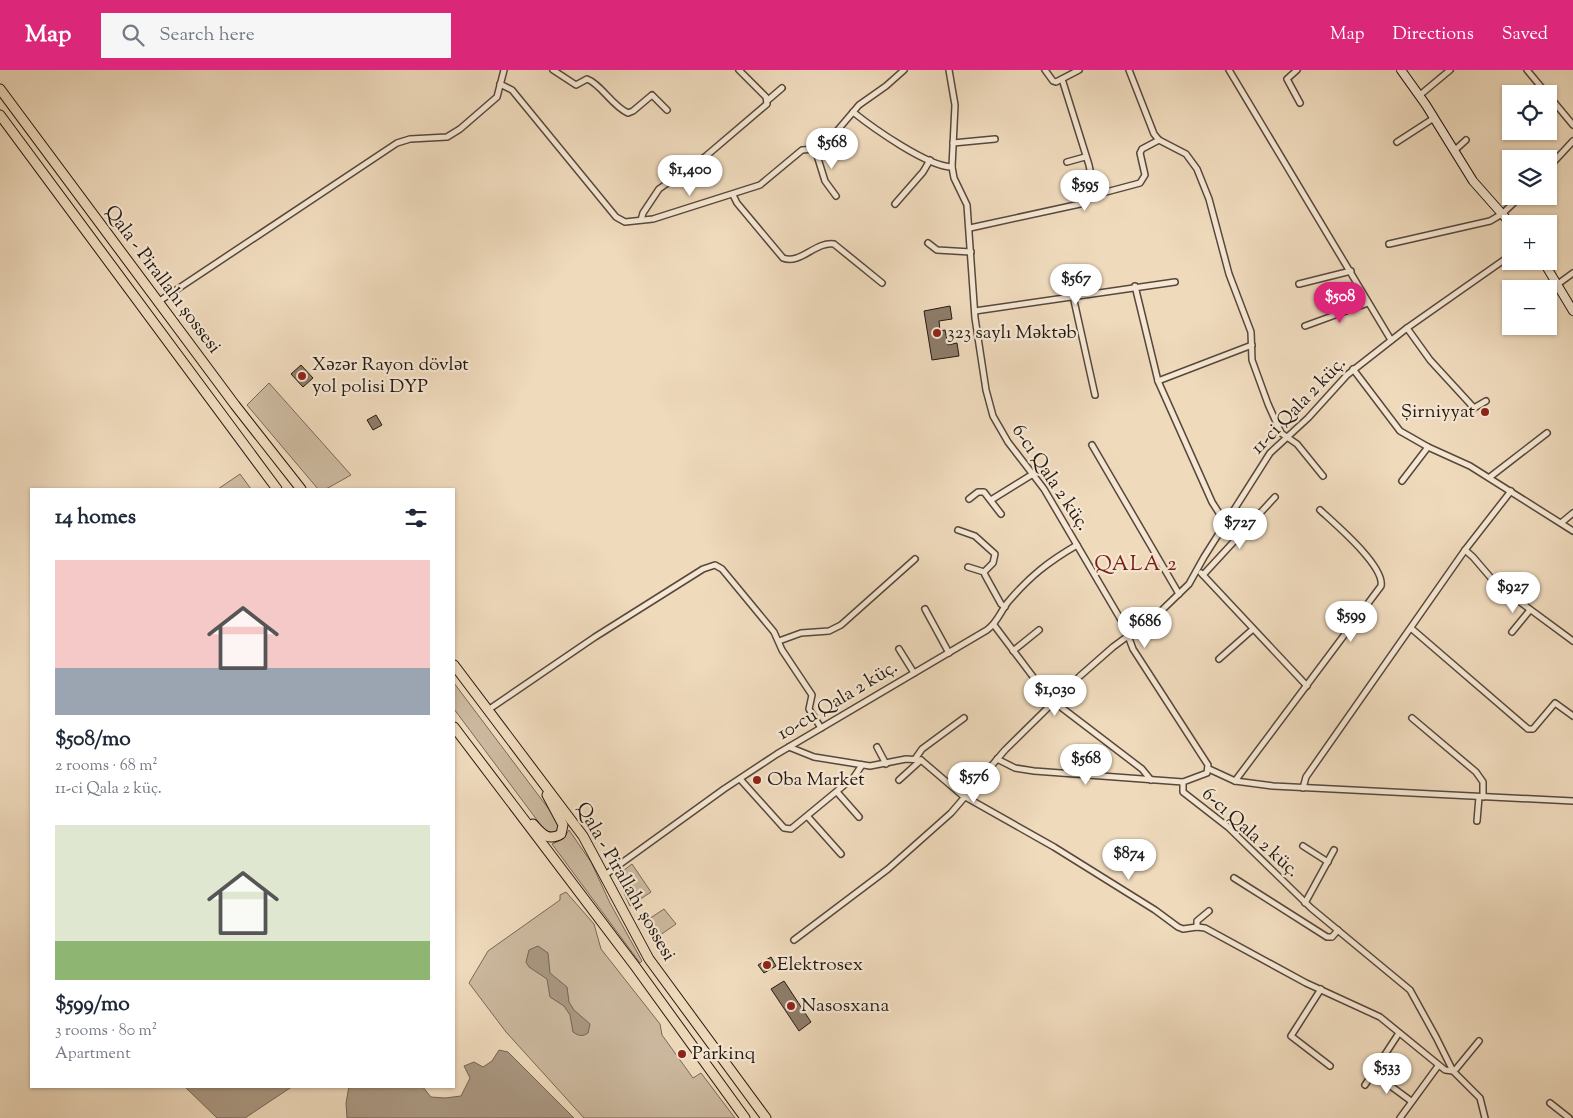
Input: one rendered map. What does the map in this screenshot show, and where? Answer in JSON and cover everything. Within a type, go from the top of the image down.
[{"type":"main road","name":"Qala - Pirallahı şossesi","points":[[0,89],[264,444],[300,488]]},
{"type":"main road","name":"Qala - Pirallahı şossesi","points":[[0,116],[276,488]]},
{"type":"main road","name":"Qala - Pirallahı şossesi","points":[[455,666],[583,836],[649,959],[766,1118]]},
{"type":"main road","name":"Qala - Pirallahı şossesi","points":[[455,728],[635,966],[745,1118]]},
{"type":"main road","points":[[499,787],[546,837],[556,837],[561,834],[563,825],[532,767]]},
{"type":"street","points":[[158,302],[397,143],[410,139],[439,138],[453,134],[493,102],[498,93],[504,70]]},
{"type":"street","points":[[553,70],[576,85],[587,79],[591,80],[604,95],[628,113],[652,95],[667,110]]},
{"type":"street","points":[[739,70],[768,100]]},
{"type":"street","points":[[500,84],[512,90],[618,220],[625,222],[671,214],[720,196],[733,196],[766,182],[802,150],[816,149],[831,140],[852,112],[863,101],[886,86],[904,70]]},
{"type":"street","name":"6-cı Qala 2 küç.","points":[[949,70],[955,105],[952,167],[956,183],[967,201],[975,311],[989,406],[1000,431],[1033,474],[1077,545],[1124,625],[1133,650],[1205,758],[1209,769],[1206,773],[1183,782],[1182,789],[1185,794],[1228,827],[1305,903],[1410,990],[1432,1028],[1453,1071],[1480,1098],[1485,1118]]},
{"type":"street","points":[[1045,70],[1052,81],[1056,82],[1079,70]]},
{"type":"street","points":[[1129,70],[1152,131],[1159,140],[1180,150],[1191,160],[1197,169],[1211,206],[1229,274],[1251,332],[1252,360],[1258,382],[1278,429],[1297,444],[1323,476]]},
{"type":"street","points":[[1229,70],[1391,340]]},
{"type":"street","points":[[1297,70],[1287,79],[1288,84],[1300,103]]},
{"type":"street","points":[[1401,70],[1420,95],[1473,181],[1502,214]]},
{"type":"street","points":[[1420,95],[1450,70]]},
{"type":"street","points":[[1528,70],[1540,85]]},
{"type":"street","points":[[1062,79],[1086,157],[1095,195]]},
{"type":"street","points":[[640,220],[659,189],[716,149],[762,109],[768,100],[782,88]]},
{"type":"street","points":[[1557,106],[1573,125]]},
{"type":"street","points":[[852,112],[883,134],[930,160],[942,166],[952,167]]},
{"type":"street","points":[[1397,142],[1434,118]]},
{"type":"street","points":[[953,144],[995,139]]},
{"type":"street","points":[[970,228],[1080,204],[1095,195],[1143,181],[1145,175],[1140,153],[1142,149],[1159,140]]},
{"type":"street","points":[[1454,151],[1466,140]]},
{"type":"street","points":[[1557,158],[1573,141]]},
{"type":"street","points":[[816,149],[825,182],[836,196]]},
{"type":"street","points":[[1066,162],[1086,157]]},
{"type":"street","points":[[895,204],[923,172],[930,160]]},
{"type":"street","points":[[733,196],[783,258],[792,260],[827,244],[834,244],[882,283]]},
{"type":"street","points":[[1390,244],[1473,226],[1502,214],[1512,205]]},
{"type":"street","points":[[928,242],[937,250],[971,252]]},
{"type":"street","name":"11-ci Qala 2 küç.","points":[[794,940],[888,869],[966,797],[997,759],[1053,702],[1093,665],[1159,613],[1201,573],[1204,557],[1266,458],[1308,418],[1353,370],[1407,328],[1502,261]]},
{"type":"street","points":[[1549,270],[1573,311]]},
{"type":"street","points":[[1299,284],[1351,271]]},
{"type":"street","points":[[1558,284],[1573,273]]},
{"type":"street","points":[[975,311],[1135,286],[1175,282]]},
{"type":"street","points":[[1135,286],[1158,382],[1212,502],[1226,524]]},
{"type":"street","points":[[1073,296],[1095,395]]},
{"type":"street","points":[[1305,326],[1368,303]]},
{"type":"street","points":[[1407,328],[1430,360],[1474,408],[1486,401]]},
{"type":"street","points":[[1158,382],[1252,345]]},
{"type":"street","points":[[1353,370],[1394,425],[1404,434],[1490,477],[1573,531]]},
{"type":"street","points":[[1490,477],[1547,433]]},
{"type":"street","points":[[1092,445],[1179,594]]},
{"type":"street","points":[[1402,481],[1428,447]]},
{"type":"street","points":[[991,500],[1033,474]]},
{"type":"street","points":[[1303,788],[1306,777],[1465,550],[1511,490]]},
{"type":"street","points":[[969,499],[981,491],[991,500],[1001,514]]},
{"type":"street","points":[[1275,497],[1201,573],[1307,686]]},
{"type":"street","points":[[1235,781],[1382,582],[1379,572],[1366,556],[1320,510]]},
{"type":"street","points":[[1561,523],[1573,513]]},
{"type":"street","points":[[958,530],[975,536],[995,554],[993,563],[984,572]]},
{"type":"street","name":"10-cu Qala 2 küç.","points":[[605,875],[740,779],[789,747],[994,625],[1005,607],[1038,569],[1077,545]]},
{"type":"street","points":[[1465,550],[1491,580],[1573,642]]},
{"type":"street","points":[[779,641],[801,633],[829,631],[841,625],[915,559]]},
{"type":"street","points":[[487,711],[595,637],[710,566],[722,569],[774,632],[782,650],[812,695],[809,709],[821,728]]},
{"type":"street","points":[[968,568],[984,572],[999,600],[1005,607]]},
{"type":"street","points":[[925,609],[949,653]]},
{"type":"street","points":[[1512,632],[1530,610]]},
{"type":"street","points":[[994,625],[1053,702],[1142,769],[1151,780]]},
{"type":"street","points":[[1412,628],[1528,729],[1533,729],[1555,703],[1573,716]]},
{"type":"street","points":[[1219,659],[1253,629]]},
{"type":"street","points":[[1013,651],[1039,630]]},
{"type":"street","points":[[899,649],[914,673]]},
{"type":"street","points":[[899,780],[918,759],[922,750],[964,718]]},
{"type":"street","points":[[1412,718],[1476,772],[1483,782],[1476,821]]},
{"type":"street","points":[[789,747],[814,757],[862,765],[886,764],[918,759],[966,797],[1062,852],[1155,910],[1183,930],[1197,927],[1205,928],[1321,989],[1386,1020],[1438,1066],[1453,1071],[1480,1041]]},
{"type":"street","points":[[877,747],[886,764]]},
{"type":"street","points":[[997,759],[1014,768],[1024,770],[1183,782]]},
{"type":"street","points":[[740,779],[787,830],[795,827],[837,792],[854,777],[862,765]]},
{"type":"street","points":[[1209,769],[1235,781],[1303,788],[1573,801]]},
{"type":"street","points":[[837,792],[859,817]]},
{"type":"street","points":[[808,817],[841,854]]},
{"type":"street","points":[[1302,846],[1328,862]]},
{"type":"street","points":[[1305,903],[1334,850]]},
{"type":"street","points":[[1234,878],[1327,937],[1332,937],[1338,930]]},
{"type":"street","points":[[1197,927],[1197,921],[1208,911]]},
{"type":"street","points":[[1321,989],[1291,1036],[1330,1066]]},
{"type":"street","points":[[1365,1085],[1393,1039],[1399,1033]]},
{"type":"street","points":[[1400,1118],[1438,1066]]},
{"type":"street","points":[[1373,1073],[1412,1101]]},
{"type":"street","points":[[1550,1103],[1568,1118]]},
{"type":"shaded area","points":[[269,383],[351,475],[328,488],[317,488],[247,405]]},
{"type":"shaded area","points":[[240,474],[250,488],[219,488]]},
{"type":"shaded area","points":[[455,684],[557,820],[558,829],[554,832],[547,832],[455,710]]},
{"type":"shaded area","points":[[569,830],[591,862],[610,903],[642,961],[640,963],[552,844],[563,839]]},
{"type":"shaded area","points":[[632,864],[651,892],[630,906],[618,880],[619,874]]},
{"type":"shaded area","points":[[566,892],[594,924],[601,949],[660,1024],[662,1035],[693,1078],[701,1073],[735,1118],[584,1118],[506,1032],[469,983],[488,951],[560,900],[560,895]]},
{"type":"shaded area","points":[[664,909],[676,924],[653,940],[643,923]]},
{"type":"shaded area","points":[[538,946],[548,953],[550,973],[567,987],[569,1002],[574,1010],[590,1024],[588,1033],[580,1036],[573,1032],[570,1015],[564,1006],[550,997],[547,979],[529,967],[526,962],[529,950]]},
{"type":"shaded area","points":[[499,1050],[508,1052],[574,1118],[347,1118],[346,1103],[349,1088],[424,1088],[431,1097],[461,1096],[470,1078],[464,1066],[474,1062],[483,1067],[492,1061]]},
{"type":"shaded area","points":[[186,1088],[290,1088],[245,1118],[217,1118]]},
{"type":"building","name":"323 saylı Məktəb","points":[[950,306],[952,319],[939,321],[940,331],[945,330],[948,345],[957,343],[959,356],[932,360],[924,311]]},
{"type":"building","name":"Xəzər Rayon dövlət yol polisi DYP","points":[[301,365],[313,378],[303,387],[291,374]]},
{"type":"building","points":[[376,415],[382,425],[373,430],[367,420]]},
{"type":"building","name":"Elektrosex","points":[[771,957],[776,966],[764,973],[758,965]]},
{"type":"building","name":"Nasosxana","points":[[784,981],[811,1022],[799,1031],[771,989]]},
{"type":"place","name":"323 saylı Məktəb","points":[[937,333]]},
{"type":"place","name":"Xəzər Rayon dövlət yol polisi DYP","points":[[302,376]]},
{"type":"place","name":"Şirniyyat","points":[[1485,412]]},
{"type":"place","name":"Oba Market","points":[[757,780]]},
{"type":"place","name":"Elektrosex","points":[[767,965]]},
{"type":"place","name":"Nasosxana","points":[[791,1006]]},
{"type":"place","name":"Parkinq","points":[[682,1054]]},
{"type":"district","name":"QALA 2","points":[[1136,565]]}]
